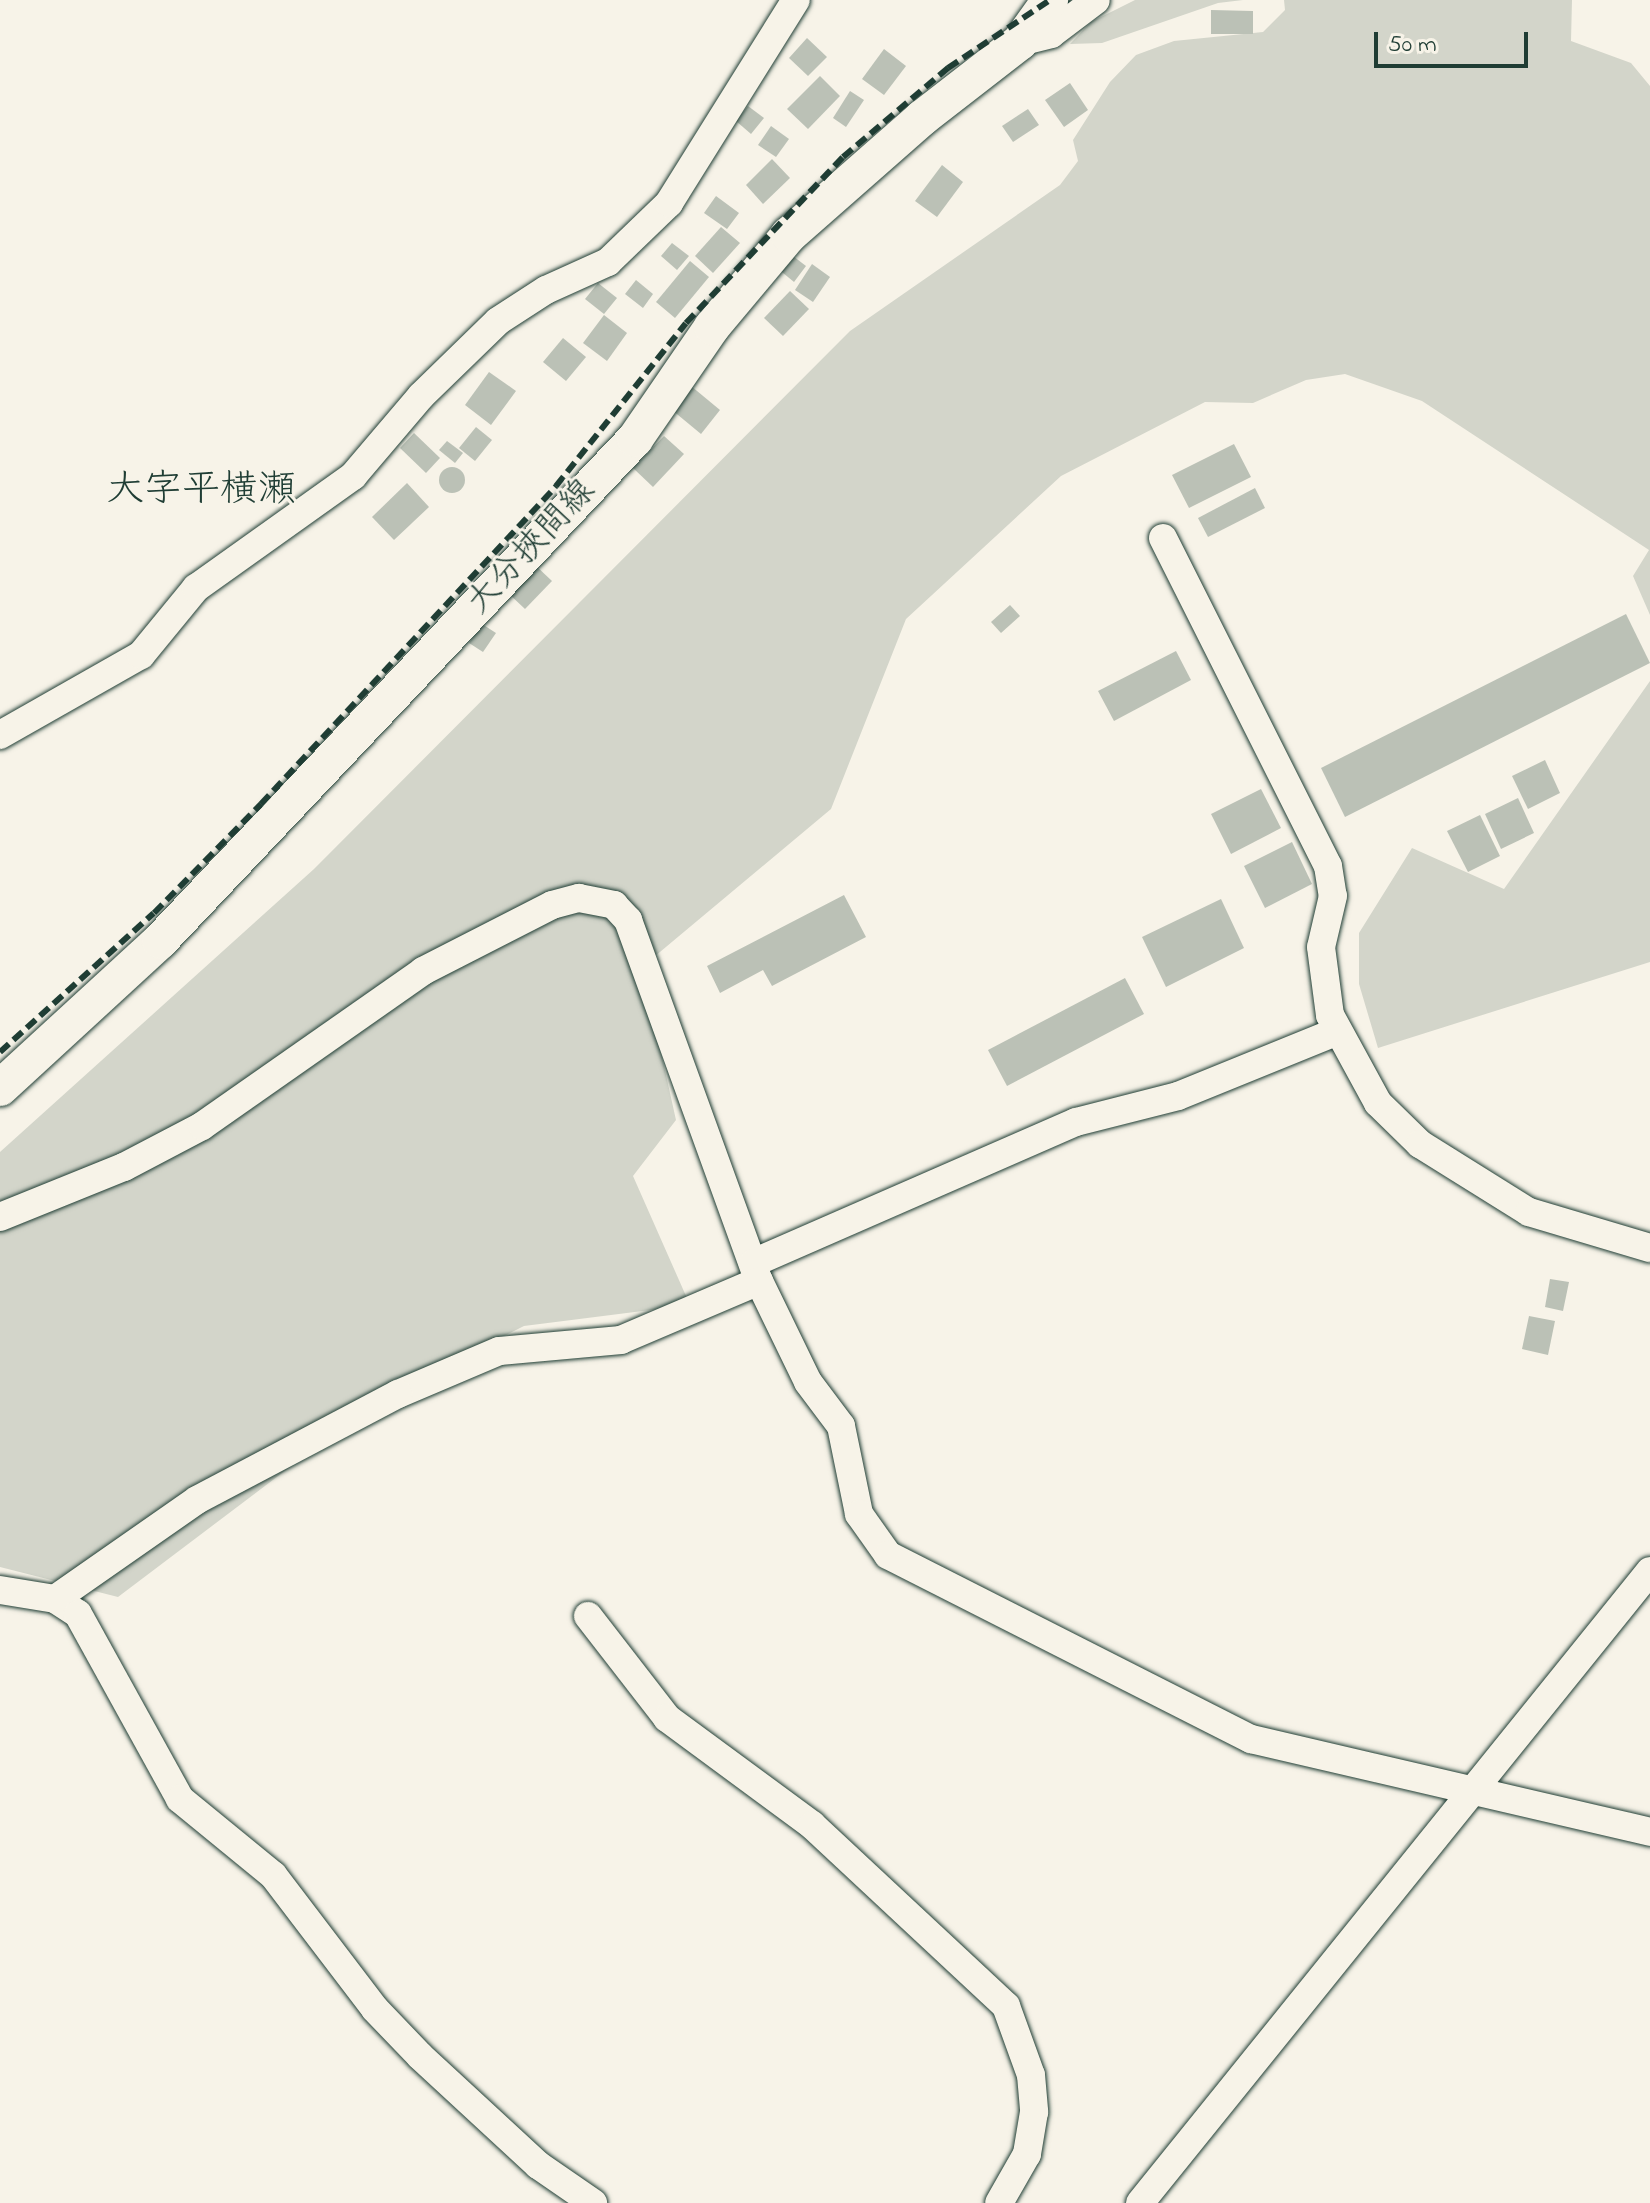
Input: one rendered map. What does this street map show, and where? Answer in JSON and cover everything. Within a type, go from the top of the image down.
[{"type":"main road","name":"大分挾間線","points":[[0,1088],[151,950],[635,439],[712,327],[789,235],[922,118],[1020,42],[1050,0]]},
{"type":"street","points":[[0,735],[141,655],[196,588],[353,476],[421,396],[498,321],[608,262],[669,203],[796,0]]},
{"type":"street","points":[[1020,42],[1051,34],[1096,0]]},
{"type":"street","points":[[1163,538],[1331,877],[1321,947],[1336,1032],[1378,1103],[1420,1144],[1549,1222],[1650,1248]]},
{"type":"street","points":[[0,1217],[124,1167],[202,1126],[423,971],[552,905],[579,898],[614,905],[628,920],[756,1272],[808,1382],[841,1426],[859,1514],[888,1555],[1251,1739],[1650,1832]]},
{"type":"street","points":[[55,1599],[197,1500],[398,1394],[499,1351],[621,1340],[756,1272],[1076,1122],[1178,1096],[1336,1032]]},
{"type":"street","points":[[1140,2203],[1650,1571]]},
{"type":"street","points":[[0,1590],[55,1599],[78,1614],[106,1657],[143,1741],[180,1799],[273,1875],[375,2009],[420,2056],[538,2165],[593,2203]]},
{"type":"street","points":[[588,1616],[667,1718],[812,1825],[1006,2006],[1031,2075],[1034,2112],[1027,2154],[999,2203]]},
{"type":"shaded area","points":[[1135,0],[1243,0],[1218,3],[1102,43],[1070,44],[1091,22]]},
{"type":"shaded area","points":[[1284,0],[1572,0],[1571,41],[1631,63],[1650,86],[1650,615],[1633,576],[1649,550],[1422,401],[1345,374],[1306,380],[1253,403],[1205,402],[1061,476],[906,619],[831,809],[642,967],[676,1120],[633,1176],[690,1305],[524,1326],[388,1393],[118,1597],[0,1567],[0,1152],[314,869],[850,331],[1060,185],[1078,161],[1073,140],[1110,82],[1136,55],[1174,41],[1263,32],[1285,10]]},
{"type":"shaded area","points":[[1650,681],[1650,962],[1378,1048],[1359,984],[1359,933],[1412,848],[1504,889]]},
{"type":"building","points":[[1211,10],[1253,11],[1253,34],[1211,34]]},
{"type":"building","points":[[807,38],[827,57],[808,76],[789,58]]},
{"type":"building","points":[[884,49],[906,66],[884,95],[862,79]]},
{"type":"building","points":[[820,76],[840,96],[808,129],[787,109]]},
{"type":"building","points":[[1070,83],[1088,110],[1064,127],[1045,100]]},
{"type":"building","points":[[850,91],[864,100],[846,127],[833,118]]},
{"type":"building","points":[[748,106],[764,118],[751,134],[736,121]]},
{"type":"building","points":[[1028,109],[1039,125],[1013,142],[1002,126]]},
{"type":"building","points":[[771,126],[789,139],[776,157],[758,145]]},
{"type":"building","points":[[772,159],[790,178],[763,204],[746,185]]},
{"type":"building","points":[[942,165],[963,182],[937,217],[915,201]]},
{"type":"building","points":[[716,196],[739,213],[727,229],[704,213]]},
{"type":"building","points":[[721,227],[740,243],[713,273],[695,256]]},
{"type":"building","points":[[672,243],[689,256],[677,270],[661,256]]},
{"type":"building","points":[[789,253],[806,266],[794,282],[777,268]]},
{"type":"building","points":[[690,261],[709,277],[675,318],[656,302]]},
{"type":"building","points":[[812,264],[830,277],[813,302],[795,290]]},
{"type":"building","points":[[636,280],[653,294],[643,308],[625,294]]},
{"type":"building","points":[[598,283],[617,298],[604,314],[585,299]]},
{"type":"building","points":[[790,291],[809,309],[783,336],[764,318]]},
{"type":"building","points":[[604,315],[627,333],[607,361],[583,343]]},
{"type":"building","points":[[563,338],[586,357],[566,381],[543,362]]},
{"type":"building","points":[[489,372],[516,391],[491,425],[465,405]]},
{"type":"building","points":[[691,386],[720,410],[701,434],[672,410]]},
{"type":"building","points":[[476,427],[492,440],[475,461],[459,448]]},
{"type":"building","points":[[414,433],[440,458],[426,473],[400,448]]},
{"type":"building","points":[[664,436],[684,454],[653,487],[633,468]]},
{"type":"building","points":[[447,441],[463,453],[455,463],[439,450]]},
{"type":"building","points":[[1234,444],[1251,477],[1189,508],[1172,475]]},
{"type":"building","points":[[452,467],[461,471],[465,480],[461,489],[452,493],[443,489],[439,480],[443,471]]},
{"type":"building","points":[[407,483],[429,507],[394,540],[372,517]]},
{"type":"building","points":[[1255,488],[1265,508],[1208,537],[1198,518]]},
{"type":"building","points":[[534,564],[552,581],[525,609],[507,592]]},
{"type":"building","points":[[1010,605],[1020,616],[1001,633],[991,622]]},
{"type":"building","points":[[1626,614],[1650,663],[1345,817],[1321,768]]},
{"type":"building","points":[[482,624],[496,633],[483,652],[469,643]]},
{"type":"building","points":[[1176,651],[1191,680],[1114,721],[1098,691]]},
{"type":"building","points":[[1545,760],[1560,793],[1528,809],[1512,776]]},
{"type":"building","points":[[1261,789],[1281,828],[1231,854],[1211,814]]},
{"type":"building","points":[[1518,798],[1534,833],[1501,849],[1485,814]]},
{"type":"building","points":[[1480,815],[1500,856],[1468,872],[1447,831]]},
{"type":"building","points":[[1292,842],[1312,884],[1265,908],[1244,866]]},
{"type":"building","points":[[844,895],[866,937],[772,986],[763,970],[720,993],[707,966]]},
{"type":"building","points":[[1221,899],[1244,948],[1166,987],[1142,937]]},
{"type":"building","points":[[1125,978],[1144,1014],[1007,1086],[988,1050]]},
{"type":"building","points":[[1550,1279],[1569,1282],[1563,1311],[1545,1307]]},
{"type":"building","points":[[1529,1316],[1555,1321],[1548,1355],[1522,1349]]},
{"type":"railway","points":[[0,1052],[154,913],[261,804],[556,486],[686,323],[843,157],[948,68],[1050,0]]},
{"type":"district","name":"大字平横瀬","points":[[201,492]]}]
